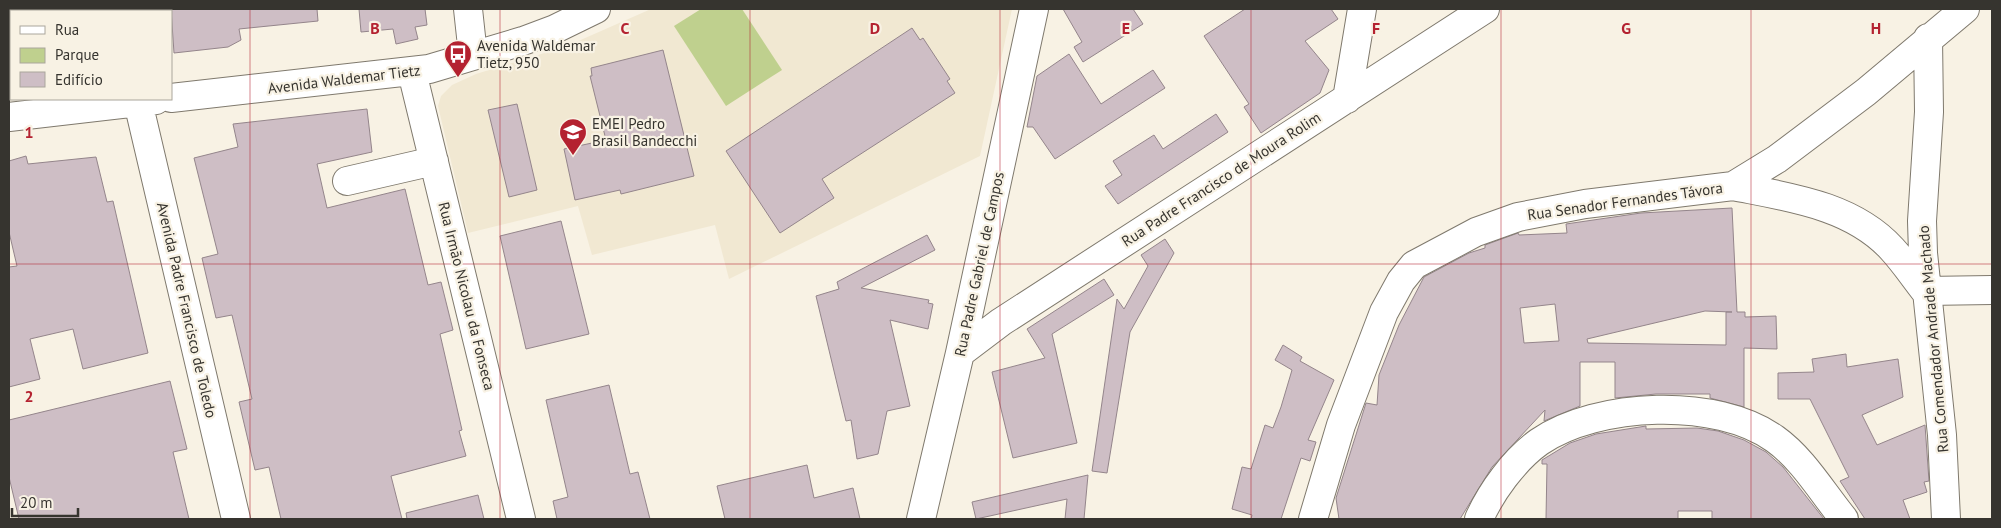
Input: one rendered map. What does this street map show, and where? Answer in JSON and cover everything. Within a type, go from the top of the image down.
[{"type":"street","points":[[468,9],[473,55]]},
{"type":"street","name":"Avenida Waldemar Tietz","points":[[172,98],[412,72],[555,29],[596,9]]},
{"type":"street","name":"Rua Padre Gabriel de Campos","points":[[920,519],[960,353],[1034,9]]},
{"type":"street","points":[[1347,98],[1362,9]]},
{"type":"street","name":"Rua Padre Francisco de Moura Rolim","points":[[960,353],[1001,322],[1485,9]]},
{"type":"street","name":"Rua Senador Fernandes Távora","points":[[1733,186],[1777,159],[1866,92],[1928,38],[1965,9]]},
{"type":"street","name":"Rua Comendador Andrade Machado","points":[[1928,38],[1929,112],[1922,220],[1925,291],[1942,434],[1946,519]]},
{"type":"street","name":"Rua Irmão Nicolau da Fonseca","points":[[412,72],[521,519]]},
{"type":"street","points":[[9,117],[156,100]]},
{"type":"street","name":"Avenida Padre Francisco de Toledo","points":[[138,102],[236,519]]},
{"type":"street","points":[[347,181],[434,161]]},
{"type":"street","name":"Rua Senador Fernandes Távora","points":[[1313,519],[1341,425],[1384,312],[1401,281],[1414,266],[1438,251],[1476,232],[1518,217],[1585,204],[1733,186],[1790,198],[1839,212],[1891,248],[1925,291]]},
{"type":"street","points":[[1925,291],[1992,290]]},
{"type":"street","points":[[1479,519],[1485,505],[1512,468],[1539,442],[1576,424],[1619,414],[1668,410],[1705,412],[1748,424],[1775,439],[1799,462],[1844,519]]},
{"type":"shaded area","points":[[651,9],[1012,9],[980,156],[729,279],[715,225],[592,255],[578,206],[468,233],[438,106],[441,96],[452,85],[476,74],[567,46]]},
{"type":"green space","points":[[701,9],[742,9],[782,70],[726,106],[674,26]]},
{"type":"building","points":[[317,9],[318,21],[239,29],[241,40],[228,47],[174,53],[171,10]]},
{"type":"building","points":[[359,9],[425,9],[427,25],[415,27],[418,39],[396,44],[393,29],[361,32]]},
{"type":"building","points":[[1063,9],[1133,9],[1143,24],[1083,62],[1074,47],[1082,42]]},
{"type":"building","points":[[1245,9],[1331,9],[1338,19],[1305,41],[1329,70],[1320,93],[1261,133],[1244,107],[1249,104],[1204,36]]},
{"type":"building","points":[[912,28],[920,40],[923,38],[950,79],[947,81],[955,93],[822,179],[834,198],[780,233],[726,151]]},
{"type":"building","points":[[663,50],[694,176],[621,194],[620,190],[575,200],[564,149],[606,140],[590,76],[592,76],[591,68]]},
{"type":"building","points":[[1069,54],[1101,104],[1153,70],[1165,88],[1055,159],[1033,127],[1027,127],[1037,76]]},
{"type":"building","points":[[517,104],[537,190],[509,197],[488,110]]},
{"type":"building","points":[[367,109],[372,152],[317,164],[327,208],[405,189],[428,285],[441,282],[453,330],[440,334],[462,430],[459,431],[466,456],[391,476],[402,519],[281,519],[269,467],[255,470],[239,402],[252,399],[232,315],[216,318],[202,258],[218,254],[194,158],[238,147],[233,124]]},
{"type":"building","points":[[1216,114],[1228,132],[1118,204],[1105,186],[1122,175],[1113,161],[1154,135],[1163,149]]},
{"type":"building","points":[[26,156],[28,164],[96,157],[107,202],[113,201],[148,353],[83,369],[73,329],[30,339],[40,379],[9,387],[9,267],[17,266],[9,232],[9,161]]},
{"type":"building","points":[[1732,208],[1737,312],[1745,312],[1745,317],[1776,316],[1777,349],[1744,348],[1744,407],[1710,398],[1710,394],[1656,394],[1615,398],[1615,362],[1580,362],[1580,406],[1544,421],[1545,410],[1492,467],[1460,519],[1339,519],[1336,498],[1366,403],[1377,405],[1379,375],[1399,325],[1424,277],[1469,253],[1485,248],[1485,245],[1518,233],[1519,235],[1567,233],[1566,224],[1641,213]],"holes":[[[1555,304],[1559,341],[1524,343],[1520,308]],[[1705,311],[1732,312],[1726,312],[1726,345],[1588,343],[1587,339]]]},
{"type":"building","points":[[561,221],[589,334],[526,349],[500,236]]},
{"type":"building","points":[[927,235],[935,250],[861,288],[929,300],[928,303],[933,304],[928,329],[890,320],[910,406],[887,411],[878,454],[857,459],[851,420],[846,421],[816,296],[839,289],[837,282]]},
{"type":"building","points":[[1165,239],[1174,253],[1130,332],[1107,473],[1092,471],[1117,299],[1124,309],[1148,266],[1141,255]]},
{"type":"building","points":[[1104,279],[1114,295],[1052,334],[1077,443],[1013,458],[992,372],[1045,358],[1027,329]]},
{"type":"building","points":[[1283,345],[1302,357],[1300,361],[1334,380],[1308,440],[1316,442],[1310,461],[1301,458],[1281,519],[1251,519],[1252,515],[1232,509],[1242,467],[1251,469],[1265,425],[1273,428],[1281,407],[1292,370],[1275,360]]},
{"type":"building","points":[[1846,354],[1847,367],[1898,359],[1903,397],[1862,415],[1877,445],[1925,425],[1929,481],[1924,482],[1927,492],[1903,500],[1910,519],[1865,519],[1840,481],[1849,477],[1810,399],[1778,399],[1778,373],[1814,372],[1812,359]]},
{"type":"building","points":[[170,381],[187,449],[173,452],[189,519],[19,519],[9,477],[9,420]]},
{"type":"building","points":[[609,385],[630,474],[638,472],[650,519],[557,519],[553,501],[568,497],[546,400]]},
{"type":"building","points":[[1646,426],[1646,429],[1697,428],[1718,431],[1744,440],[1766,452],[1783,467],[1824,519],[1712,519],[1712,511],[1678,511],[1678,519],[1546,519],[1547,464],[1542,464],[1542,460],[1570,443],[1596,434]]},
{"type":"building","points":[[807,465],[814,498],[853,488],[860,519],[725,519],[717,486]]},
{"type":"building","points":[[1088,475],[1084,519],[1065,519],[1067,499],[976,519],[972,502]]},
{"type":"building","points":[[478,495],[484,519],[407,519],[406,513]]},
{"type":"place","name":"Avenida Waldemar Tietz, 950","points":[[458,78]]},
{"type":"place","name":"EMEI Pedro Brasil Bandecchi","points":[[573,156]]}]
